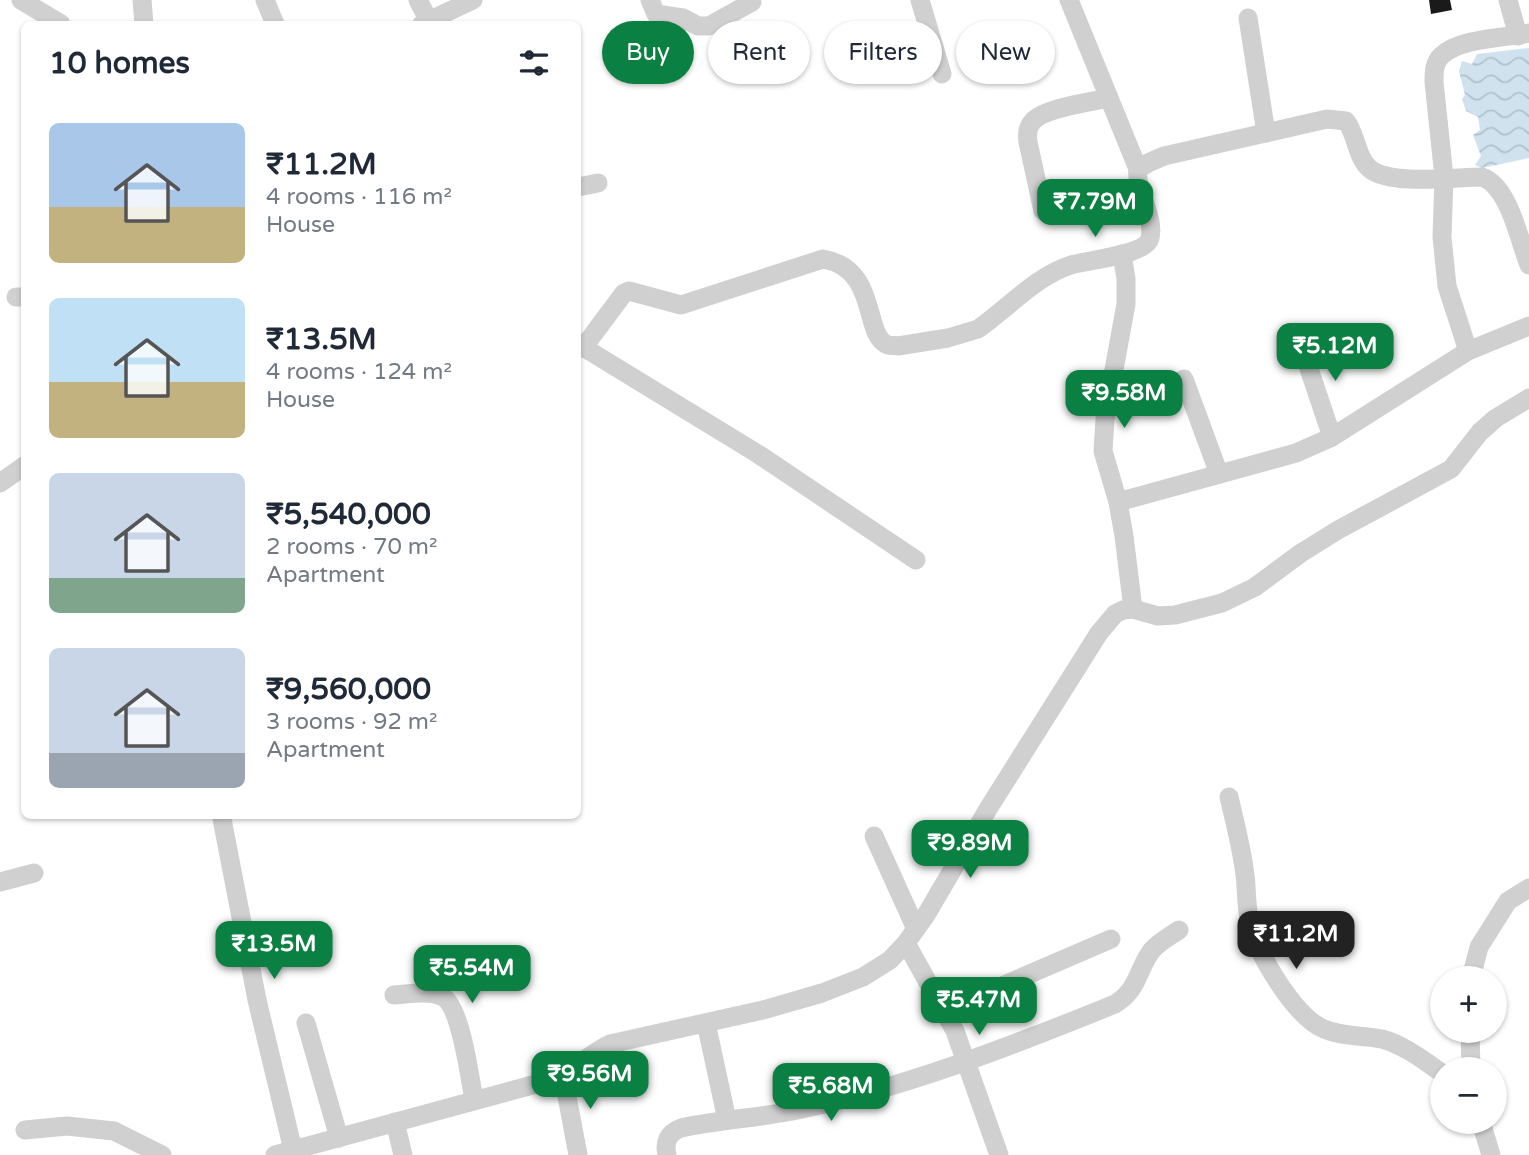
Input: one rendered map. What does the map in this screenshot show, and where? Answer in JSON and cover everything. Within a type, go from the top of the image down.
[{"type":"street","points":[[21,0],[56,21]]},
{"type":"street","points":[[142,0],[144,21]]},
{"type":"street","points":[[265,0],[274,21]]},
{"type":"street","points":[[418,0],[424,21]]},
{"type":"street","points":[[650,0],[656,14],[683,18],[698,26],[709,26],[752,2]]},
{"type":"street","points":[[920,0],[926,21]]},
{"type":"street","points":[[581,345],[624,293],[639,293],[681,305],[823,259],[837,261],[850,270],[859,283],[876,330],[887,345],[898,346],[948,338],[978,329],[1054,272],[1088,260],[1144,247],[1150,239],[1149,223],[1137,179],[1138,169],[1069,0]]},
{"type":"street","points":[[1468,351],[1447,286],[1442,237],[1444,177],[1434,67],[1439,57],[1461,46],[1523,34],[1508,0]]},
{"type":"street","points":[[429,21],[470,2],[470,21]]},
{"type":"street","points":[[1248,18],[1266,133]]},
{"type":"street","points":[[1043,211],[1028,142],[1027,132],[1032,121],[1042,114],[1109,98]]},
{"type":"street","points":[[1138,169],[1164,156],[1339,118],[1346,121],[1352,129],[1362,158],[1371,169],[1384,176],[1482,177],[1491,180],[1497,185],[1508,207],[1529,265]]},
{"type":"street","points":[[581,186],[598,183]]},
{"type":"street","points":[[1122,254],[1126,304],[1105,419],[1103,451],[1118,502],[1133,610]]},
{"type":"street","points":[[1118,502],[1296,453],[1332,437],[1468,351],[1529,326]]},
{"type":"street","points":[[1300,342],[1332,437]]},
{"type":"street","points":[[581,347],[758,454],[916,560]]},
{"type":"street","points":[[1184,379],[1219,474]]},
{"type":"street","points":[[222,819],[284,1153],[563,1075],[594,1052],[610,1044],[763,1010],[841,986],[878,968],[911,936],[1099,633],[1115,614],[1123,610],[1133,610],[1158,616],[1175,615],[1204,609],[1247,591],[1338,530],[1451,469],[1480,432],[1496,418],[1529,398]]},
{"type":"street","points":[[0,483],[21,468]]},
{"type":"street","points":[[1229,797],[1241,849],[1249,922],[1255,940],[1294,1005],[1307,1020],[1322,1029],[1337,1034],[1364,1035],[1386,1040],[1430,1065]]},
{"type":"street","points":[[874,836],[911,936],[955,1031],[999,1155]]},
{"type":"street","points":[[0,882],[34,873]]},
{"type":"street","points":[[1474,966],[1479,947],[1508,901],[1529,888]]},
{"type":"street","points":[[667,1155],[666,1143],[675,1130],[804,1109],[886,1087],[966,1061],[1115,1004],[1127,996],[1135,985],[1154,948],[1179,930]]},
{"type":"street","points":[[944,1011],[1111,939]]},
{"type":"street","points":[[394,995],[435,994],[449,1001],[458,1023],[474,1100]]},
{"type":"street","points":[[706,1023],[727,1120]]},
{"type":"street","points":[[306,1024],[339,1138]]},
{"type":"street","points":[[563,1075],[578,1155]]},
{"type":"street","points":[[395,1122],[403,1155]]},
{"type":"street","points":[[25,1130],[67,1126],[114,1131],[162,1155]]},
{"type":"street","points":[[1484,1134],[1490,1155]]},
{"type":"water","points":[[1529,48],[1529,158],[1482,168],[1475,165],[1481,156],[1473,135],[1480,130],[1478,117],[1466,111],[1462,99],[1465,95],[1459,71],[1462,61],[1472,64],[1477,54]]},
{"type":"building","points":[[1429,0],[1450,0],[1452,10],[1431,14]]}]
